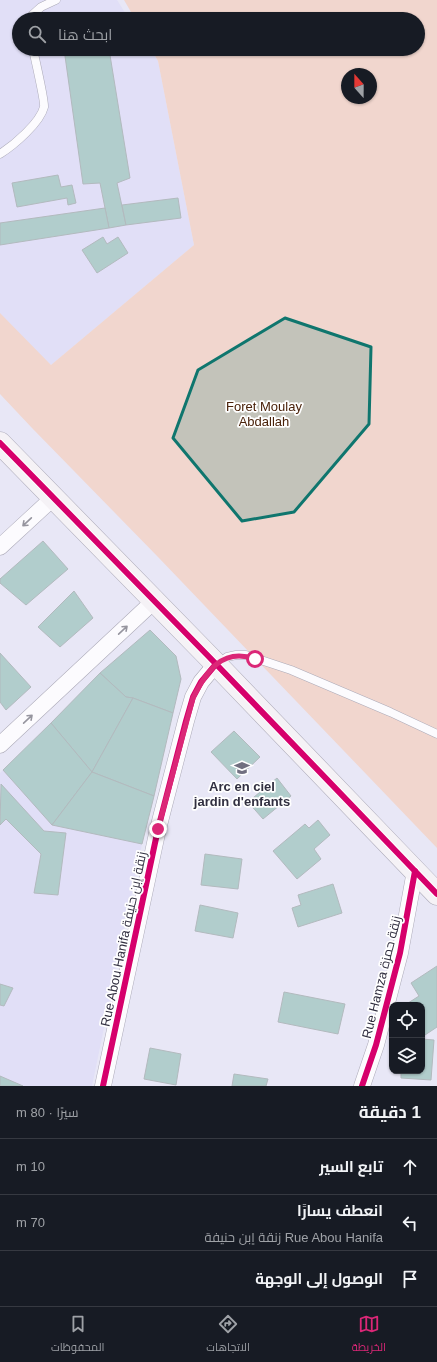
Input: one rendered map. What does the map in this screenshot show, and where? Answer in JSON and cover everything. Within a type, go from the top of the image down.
[{"type":"street","points":[[0,443],[216,664],[437,894]]},
{"type":"street","points":[[0,547],[53,498]]},
{"type":"street","points":[[0,745],[154,601]]},
{"type":"street","name":"Rue Abou Hanifa زنقة اٍبن حنيفة","points":[[103,1086],[158,829],[186,721],[193,698],[201,682],[216,664]]},
{"type":"street","name":"Rue Hamza زنقة حمزة","points":[[362,1086],[376,1045],[400,953],[415,871]]},
{"type":"lane","points":[[35,12],[41,7],[56,0]]},
{"type":"lane","points":[[0,154],[20,138],[38,119],[44,106],[34,56]]},
{"type":"lane","points":[[216,664],[227,657],[246,655],[291,670],[390,712],[437,734]]},
{"type":"highlighted area","points":[[285,318],[371,347],[369,424],[294,512],[242,521],[173,438],[198,370]]},
{"type":"shaded area","points":[[0,0],[117,0],[125,12],[12,12],[12,56],[155,56],[158,61],[194,245],[51,365],[0,318]]},
{"type":"shaded area","points":[[3,770],[52,825],[142,844],[92,1086],[0,1086],[0,773]]},
{"type":"green space","name":"Foret Moulay Abdallah","points":[[124,0],[437,0],[437,848],[0,394],[0,313],[51,365],[194,245],[158,61],[155,56],[425,56],[425,12],[131,12]]},
{"type":"building","points":[[65,56],[110,56],[130,178],[117,183],[126,225],[109,228],[100,183],[83,184]]},
{"type":"building","points":[[58,175],[61,187],[72,185],[76,203],[68,205],[67,198],[17,207],[12,183]]},
{"type":"building","points":[[178,198],[181,218],[126,225],[122,205]]},
{"type":"building","points":[[105,208],[109,228],[0,245],[0,223]]},
{"type":"building","points":[[103,237],[107,244],[118,237],[128,253],[97,273],[82,250]]},
{"type":"building","points":[[43,541],[68,569],[26,605],[0,583],[0,579]]},
{"type":"building","points":[[74,591],[93,618],[60,647],[38,627]]},
{"type":"building","points":[[150,630],[176,656],[181,679],[173,713],[133,698],[126,697],[100,673]]},
{"type":"building","points":[[0,653],[31,687],[6,710],[0,702]]},
{"type":"building","points":[[100,673],[126,697],[133,698],[92,772],[51,723]]},
{"type":"building","points":[[133,698],[173,713],[154,796],[92,772]]},
{"type":"building","points":[[51,723],[92,772],[52,825],[3,770]]},
{"type":"building","points":[[234,731],[260,757],[237,779],[211,752]]},
{"type":"building","points":[[92,772],[154,796],[142,844],[52,825]]},
{"type":"building","points":[[277,778],[291,796],[263,819],[248,802]]},
{"type":"building","points":[[1,784],[44,831],[66,833],[58,895],[34,893],[41,854],[6,819],[0,825]]},
{"type":"building","points":[[318,820],[330,835],[314,849],[321,859],[297,879],[273,851],[305,824],[309,828]]},
{"type":"building","points":[[205,854],[242,859],[238,889],[201,885]]},
{"type":"building","points":[[333,884],[342,913],[298,927],[292,908],[301,905],[298,895]]},
{"type":"building","points":[[200,905],[238,913],[233,938],[195,931]]},
{"type":"building","points":[[437,966],[437,1027],[425,1035],[425,1002],[410,1002],[419,996],[411,983]]},
{"type":"building","points":[[0,984],[13,988],[4,1006],[0,1005]]},
{"type":"building","points":[[284,992],[345,1004],[338,1034],[278,1022]]},
{"type":"building","points":[[425,1039],[434,1040],[431,1080],[401,1078],[401,1074],[425,1074]]},
{"type":"building","points":[[150,1048],[181,1054],[176,1085],[144,1079]]},
{"type":"building","points":[[234,1074],[268,1079],[266,1086],[232,1086]]},
{"type":"building","points":[[0,1076],[23,1086],[0,1086]]},
{"type":"cycle path","points":[[0,443],[216,664],[437,894]]},
{"type":"cycle path","points":[[103,1086],[158,829],[186,721],[193,697],[201,682],[216,664]]},
{"type":"cycle path","points":[[362,1086],[376,1045],[400,953],[415,871]]},
{"type":"place","name":"Arc en ciel jardin d'enfants","points":[[242,768]]},
{"type":"route","points":[[158,829],[186,721],[193,698],[201,682],[216,664],[227,657],[246,655],[255,659]]}]
